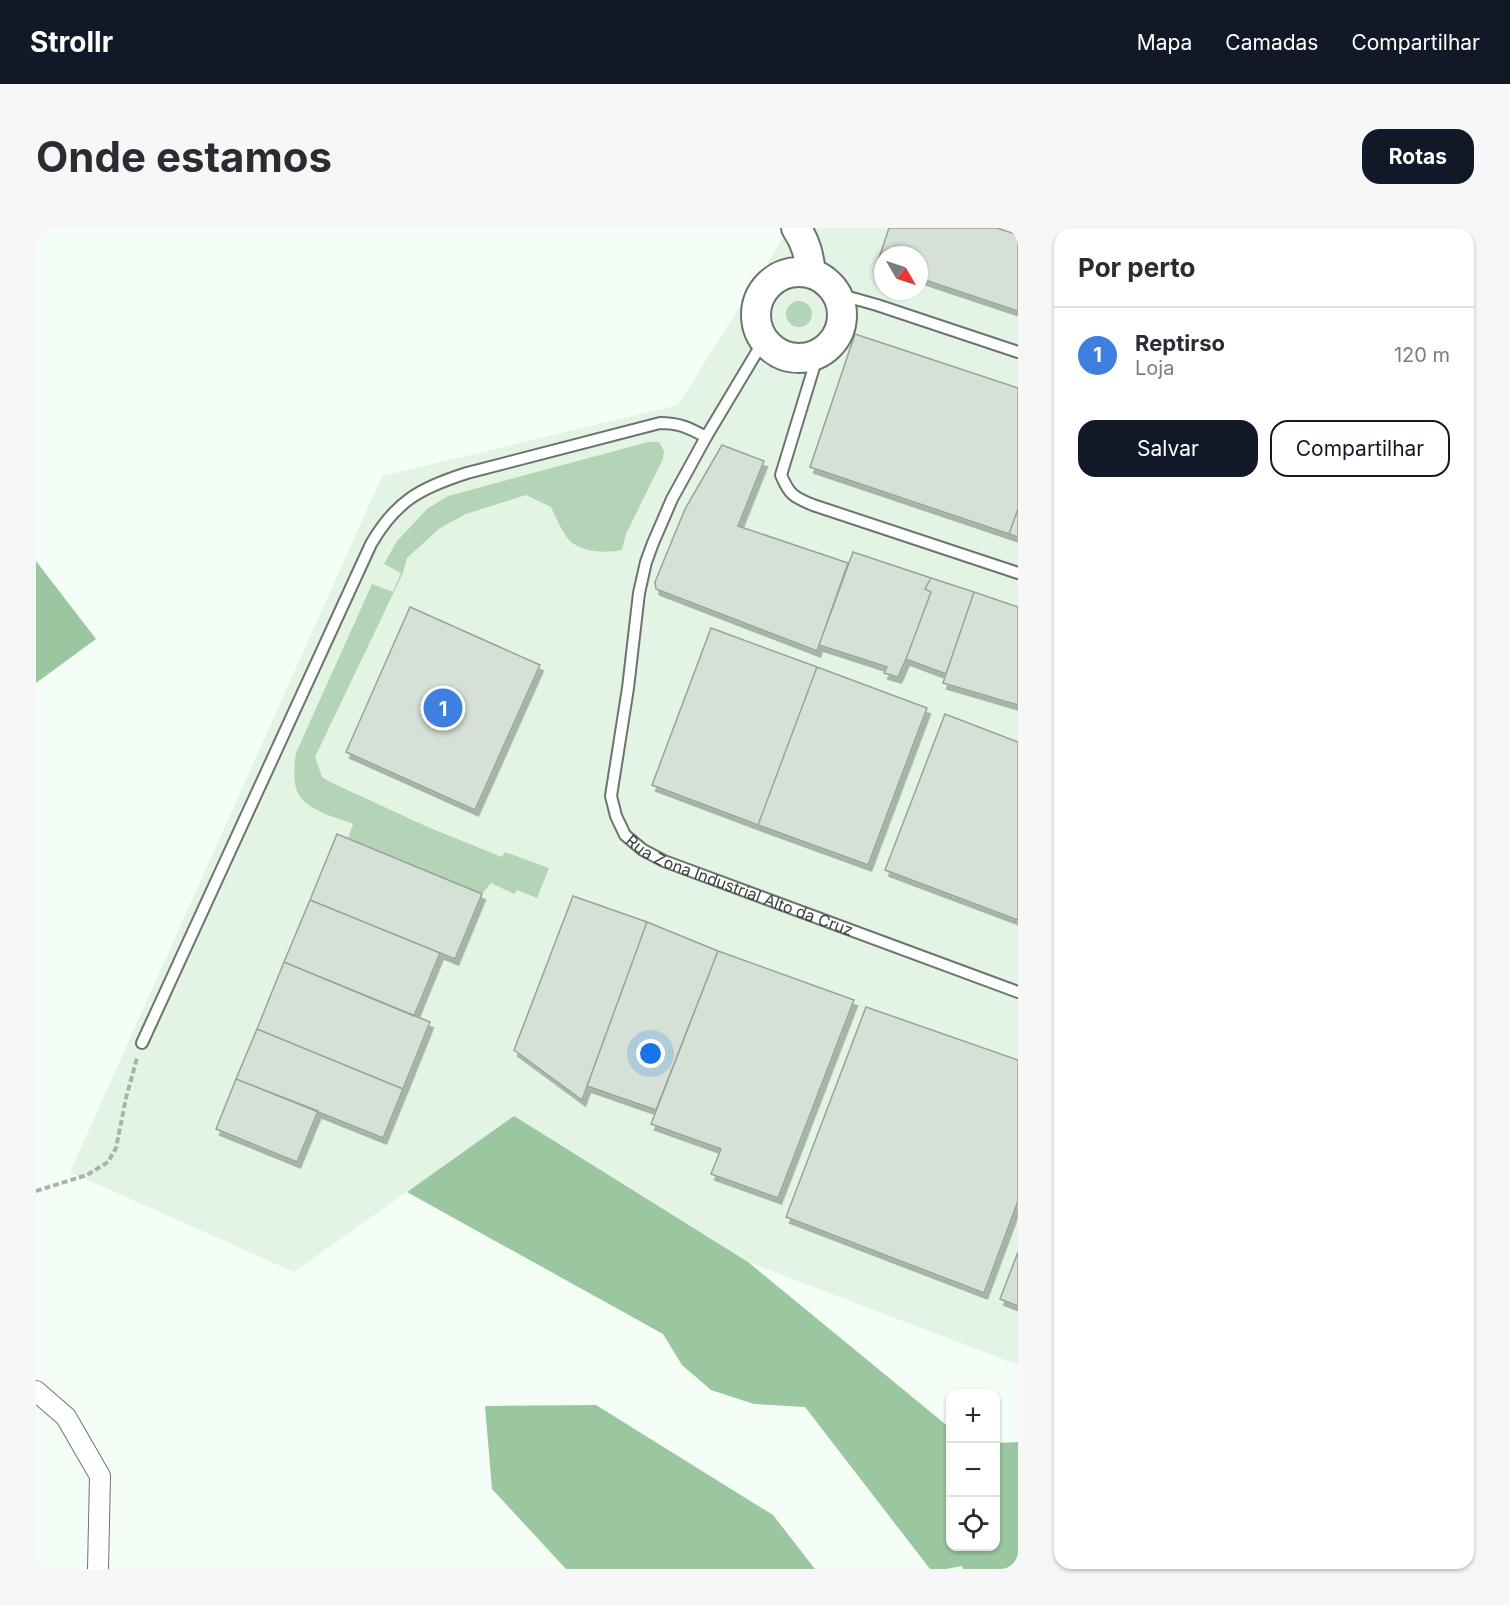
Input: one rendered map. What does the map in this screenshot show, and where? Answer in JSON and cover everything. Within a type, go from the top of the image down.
[{"type":"street","points":[[796,228],[803,238],[811,273]]},
{"type":"street","points":[[796,272],[811,273],[824,279],[834,289],[839,299],[842,317],[839,331],[831,344],[813,355],[793,357],[781,354],[763,337],[757,324],[757,309],[761,295],[770,283],[782,275],[796,272]]},
{"type":"street","points":[[36,1391],[66,1417],[99,1476],[98,1569]]},
{"type":"lane","points":[[839,299],[852,298],[877,305],[1018,352]]},
{"type":"lane","name":"Rua Zona Industrial Alto da Cruz","points":[[767,342],[758,350],[706,437],[672,499],[646,562],[639,593],[628,688],[611,796],[616,816],[625,835],[643,850],[664,861],[1018,992]]},
{"type":"lane","points":[[813,355],[814,367],[781,475],[787,489],[797,499],[813,505],[1018,573]]},
{"type":"lane","points":[[142,1043],[371,544],[382,525],[395,511],[410,498],[437,482],[660,423],[684,425],[706,437]]},
{"type":"path","points":[[36,1191],[87,1175],[108,1162],[116,1148],[126,1098],[142,1043]]},
{"type":"shaded area","points":[[789,228],[1018,228],[1018,1365],[748,1262],[514,1116],[294,1272],[70,1172],[382,476],[678,405]]},
{"type":"green space","points":[[799,301],[808,305],[812,314],[808,323],[799,327],[790,323],[786,314],[790,305]]},
{"type":"green space","points":[[648,442],[659,442],[664,451],[663,459],[626,534],[622,550],[595,551],[576,545],[570,541],[559,525],[551,507],[526,495],[466,514],[440,528],[407,558],[403,573],[315,757],[322,777],[330,782],[430,828],[502,857],[505,852],[549,868],[537,898],[517,890],[514,894],[491,883],[482,894],[348,838],[353,824],[321,812],[306,803],[300,797],[296,787],[294,772],[296,753],[372,584],[393,592],[401,573],[384,564],[397,541],[427,509],[448,496]]},
{"type":"green space","points":[[36,561],[96,639],[36,683]]},
{"type":"green space","points":[[514,1116],[748,1262],[946,1425],[946,1551],[1000,1551],[1000,1443],[1018,1442],[1018,1569],[963,1569],[962,1566],[930,1569],[805,1407],[754,1404],[711,1390],[682,1365],[663,1334],[407,1192]]},
{"type":"green space","points":[[596,1405],[773,1515],[815,1569],[566,1569],[492,1489],[485,1406]]},
{"type":"building","points":[[889,228],[997,228],[1018,235],[1018,311],[928,281],[928,246],[883,246]]},
{"type":"building","points":[[855,334],[1018,388],[1018,509],[1009,534],[810,467]]},
{"type":"building","points":[[722,445],[764,461],[738,526],[848,563],[817,651],[656,589],[655,582],[685,509]]},
{"type":"building","points":[[1018,509],[1018,537],[1009,534]]},
{"type":"building","points":[[853,552],[931,578],[925,589],[931,592],[898,677],[884,673],[887,667],[819,645]]},
{"type":"building","points":[[931,578],[974,592],[946,674],[906,659],[931,592],[925,589]]},
{"type":"building","points":[[974,592],[1018,607],[1018,705],[943,683]]},
{"type":"building","points":[[410,607],[540,665],[475,810],[346,752]]},
{"type":"building","points":[[711,628],[817,667],[758,825],[652,785]]},
{"type":"building","points":[[817,667],[927,708],[868,865],[758,825]]},
{"type":"building","points":[[945,714],[1018,742],[1018,920],[885,870]]},
{"type":"building","points":[[337,834],[482,894],[455,959],[310,900]]},
{"type":"building","points":[[573,896],[647,922],[582,1100],[514,1050]]},
{"type":"building","points":[[310,900],[440,953],[414,1016],[284,962]]},
{"type":"building","points":[[647,922],[718,951],[656,1110],[587,1086]]},
{"type":"building","points":[[718,951],[854,1000],[778,1198],[711,1174],[721,1149],[651,1124]]},
{"type":"building","points":[[284,962],[430,1022],[403,1089],[257,1029]]},
{"type":"building","points":[[866,1007],[1018,1060],[1018,1201],[984,1293],[786,1217]]},
{"type":"building","points":[[257,1029],[403,1089],[383,1138],[236,1079]]},
{"type":"building","points":[[236,1079],[318,1111],[297,1162],[216,1129]]},
{"type":"building","points":[[1018,1252],[1018,1306],[1000,1299]]},
{"type":"place","name":"Reptirso","points":[[443,708]]}]
